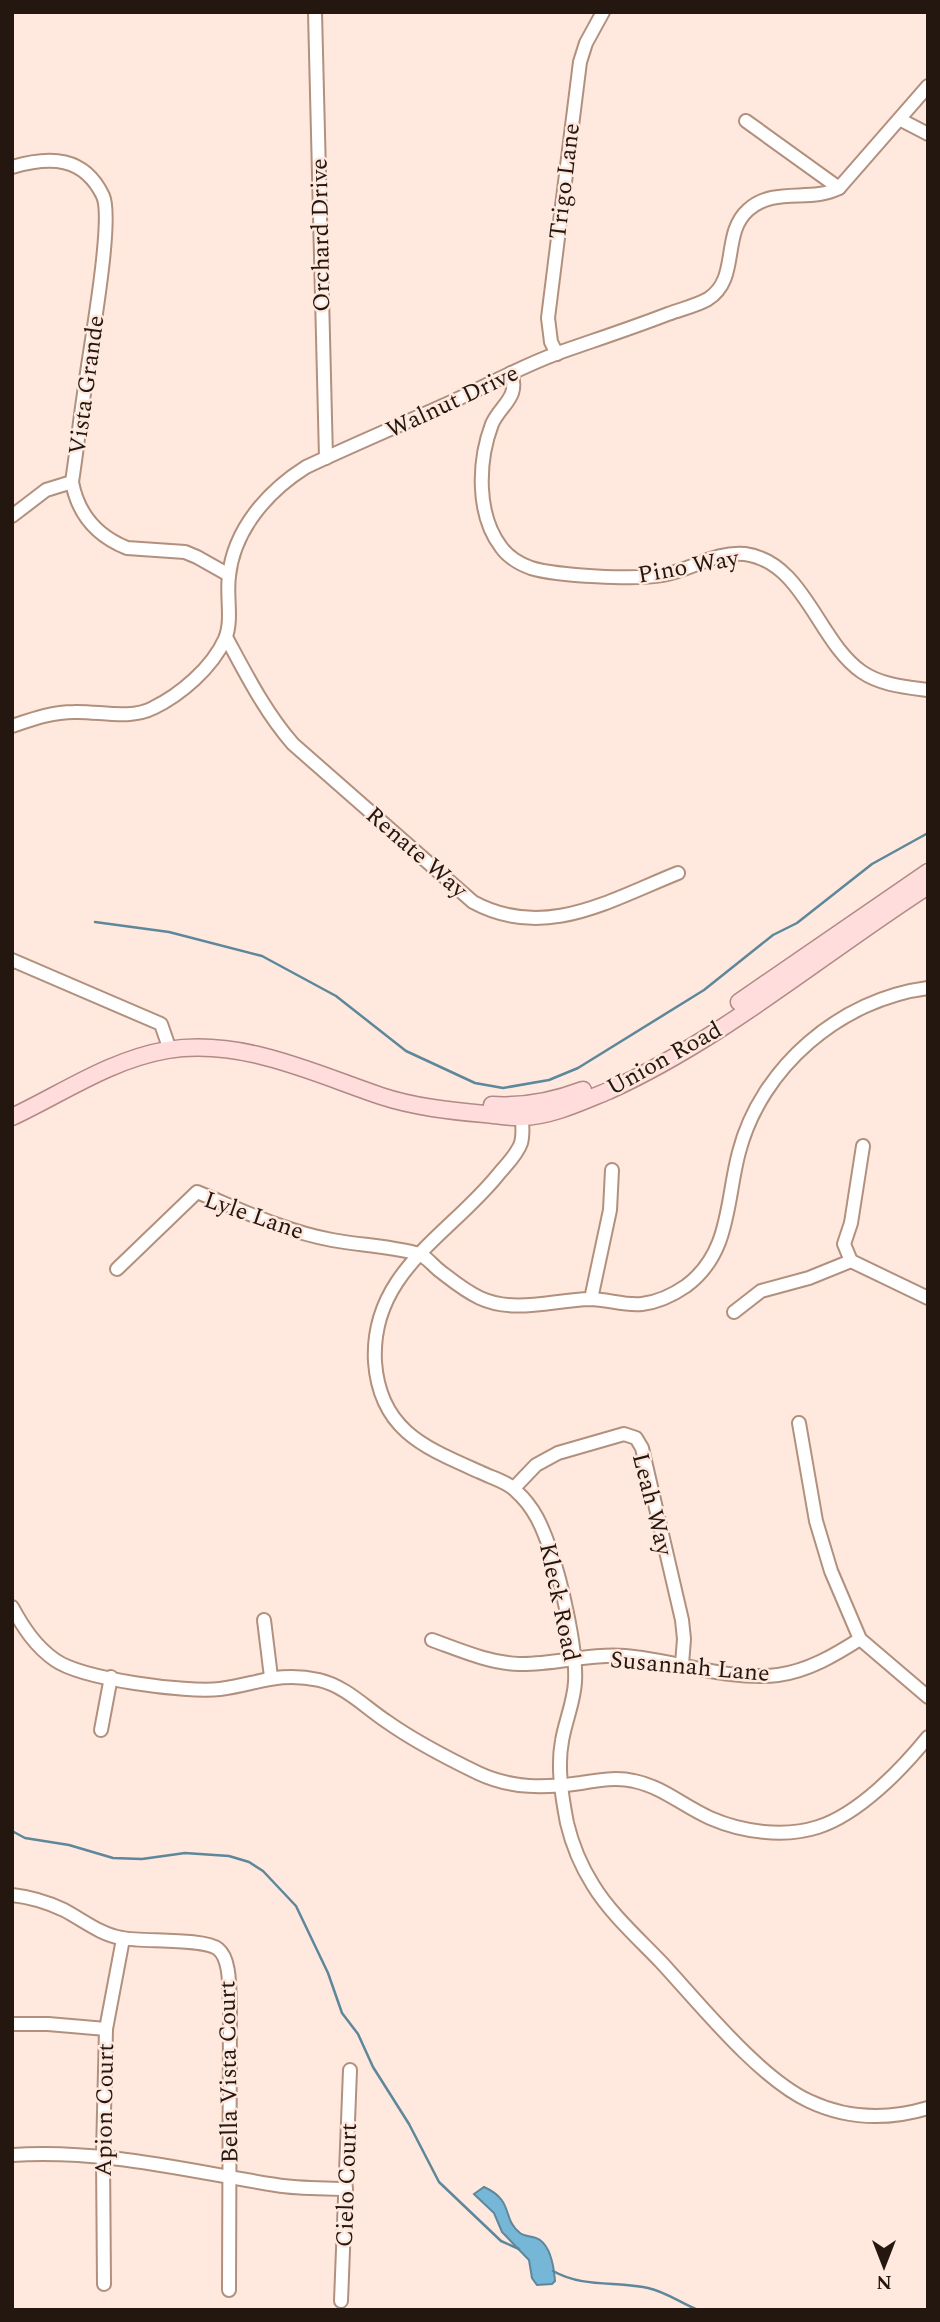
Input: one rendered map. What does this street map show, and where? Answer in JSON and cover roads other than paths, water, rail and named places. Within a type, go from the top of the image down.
[{"type":"main road","name":"Union Road","points":[[521,1111],[580,1092],[661,1054],[928,872]]},
{"type":"main road","name":"Union Road","points":[[12,1117],[81,1080],[110,1068],[170,1050],[228,1049],[255,1053],[407,1103],[440,1109],[552,1112],[585,1101],[674,1058],[928,886]]},
{"type":"street","name":"Orchard Drive","points":[[315,12],[326,458]]},
{"type":"street","name":"Trigo Lane","points":[[557,354],[551,342],[548,318],[573,110],[580,62],[586,43],[603,12]]},
{"type":"street","points":[[746,121],[839,188],[928,86]]},
{"type":"street","points":[[901,120],[928,134]]},
{"type":"street","name":"Vista Grande","points":[[12,167],[41,159],[71,165],[93,180],[105,199],[103,257],[72,482],[77,501],[88,521],[108,539],[127,548],[186,552],[229,575]]},
{"type":"street","name":"Walnut Drive","points":[[226,637],[229,619],[229,575],[236,550],[258,507],[292,476],[511,373],[709,298],[722,287],[732,237],[749,209],[780,195],[818,194],[839,188]]},
{"type":"street","name":"Pino Way","points":[[511,373],[515,385],[513,392],[494,421],[485,444],[482,484],[485,510],[492,531],[501,548],[512,559],[528,567],[546,571],[641,577],[680,571],[731,554],[757,557],[782,572],[850,663],[879,681],[928,690]]},
{"type":"street","points":[[12,516],[46,491],[72,482]]},
{"type":"street","points":[[12,726],[49,714],[75,711],[141,713],[186,686],[215,656],[226,637]]},
{"type":"street","name":"Renate Way","points":[[226,637],[257,693],[293,744],[473,902],[490,911],[539,919],[579,914],[678,873]]},
{"type":"street","points":[[12,960],[161,1024],[170,1050]]},
{"type":"street","points":[[418,1253],[456,1284],[482,1299],[498,1303],[520,1306],[591,1299],[642,1304],[675,1293],[696,1277],[714,1255],[722,1238],[740,1149],[762,1098],[779,1073],[811,1040],[838,1020],[871,1003],[928,988]]},
{"type":"street","name":"Kleck Road","points":[[521,1111],[521,1144],[514,1156],[469,1209],[418,1253],[386,1300],[375,1347],[376,1373],[387,1409],[395,1422],[424,1446],[514,1488],[540,1520],[556,1566],[574,1658],[575,1684],[561,1743],[562,1786],[567,1823],[575,1851],[594,1887],[629,1928],[768,2073],[808,2101],[842,2112],[876,2117],[902,2116],[928,2108]]},
{"type":"street","points":[[863,1146],[851,1223],[844,1244],[851,1261],[928,1298]]},
{"type":"street","points":[[591,1299],[610,1210],[612,1170]]},
{"type":"street","name":"Lyle Lane","points":[[117,1269],[197,1192],[288,1229],[331,1240],[418,1253]]},
{"type":"street","points":[[734,1312],[761,1291],[809,1278],[851,1261]]},
{"type":"street","points":[[799,1423],[816,1521],[831,1571],[860,1639],[928,1697]]},
{"type":"street","name":"Leah Way","points":[[514,1488],[536,1465],[558,1453],[624,1434],[636,1438],[642,1448],[682,1620],[682,1664]]},
{"type":"street","points":[[12,1607],[26,1634],[55,1660],[87,1673],[192,1690],[220,1689],[271,1677],[294,1676],[321,1680],[348,1693],[413,1739],[480,1774],[504,1783],[534,1788],[607,1779],[633,1780],[659,1788],[709,1818],[745,1829],[784,1833],[819,1827],[850,1810],[884,1783],[928,1737]]},
{"type":"street","points":[[264,1620],[271,1677]]},
{"type":"street","name":"Susannah Lane","points":[[432,1640],[494,1661],[521,1664],[622,1656],[757,1676],[781,1674],[824,1660],[860,1639]]},
{"type":"street","points":[[101,1730],[111,1677]]},
{"type":"street","name":"Bella Vista Court","points":[[12,1895],[41,1900],[109,1936],[206,1943],[222,1953],[227,1969],[230,2006],[229,2290]]},
{"type":"street","name":"Apion Court","points":[[104,2284],[106,2029],[123,1939]]},
{"type":"street","points":[[12,2024],[106,2029]]},
{"type":"street","name":"Cielo Court","points":[[341,2301],[350,2070]]},
{"type":"street","points":[[12,2155],[51,2152],[103,2155],[278,2185],[346,2189]]},
{"type":"water","points":[[484,2187],[500,2198],[514,2227],[520,2233],[544,2244],[553,2264],[555,2281],[552,2284],[537,2285],[532,2278],[529,2260],[502,2232],[494,2213],[474,2194]]},
{"type":"waterway","points":[[95,922],[169,932],[262,956],[336,996],[406,1051],[475,1083],[503,1088],[549,1080],[578,1068],[704,990],[773,935],[797,923],[872,864],[928,833]]},
{"type":"waterway","points":[[12,1831],[25,1838],[69,1845],[113,1858],[142,1859],[185,1853],[229,1856],[249,1862],[263,1871],[296,1906],[328,1973],[342,2013],[358,2034],[373,2067],[409,2124],[439,2182],[501,2241],[519,2249]]},
{"type":"waterway","points":[[553,2271],[576,2280],[648,2288],[698,2310]]}]
